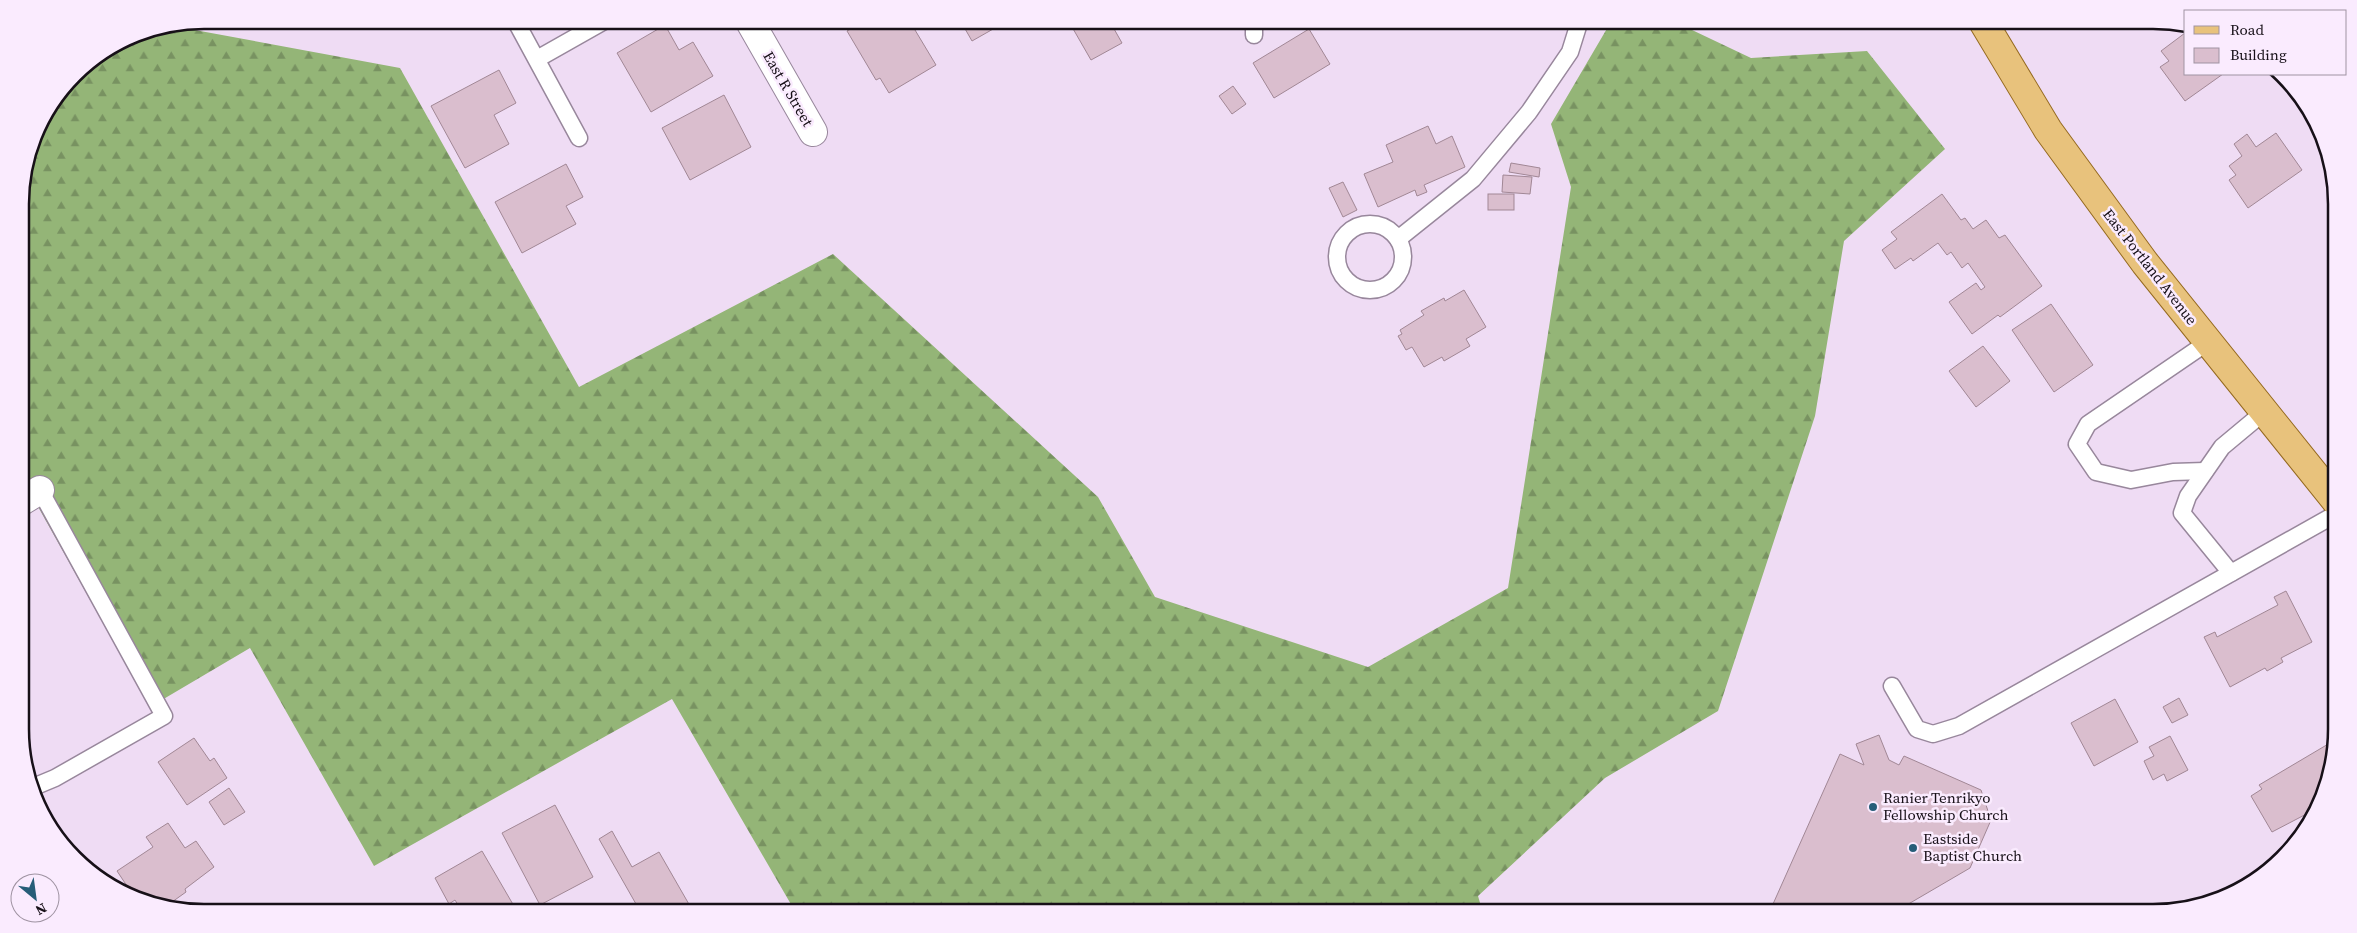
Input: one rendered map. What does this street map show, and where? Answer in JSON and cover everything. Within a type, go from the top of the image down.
[{"type":"main road","name":"East Portland Avenue","points":[[1987,29],[2048,130],[2145,263],[2328,491]]},
{"type":"street","name":"East R Street","points":[[754,29],[813,132]]},
{"type":"lane","points":[[520,29],[579,138]]},
{"type":"lane","points":[[537,59],[590,29]]},
{"type":"lane","points":[[1398,239],[1473,179],[1529,112],[1570,52],[1577,29]]},
{"type":"lane","points":[[1374,224],[1385,227],[1398,239],[1403,254],[1396,276],[1375,289],[1360,289],[1351,285],[1344,278],[1338,263],[1338,247],[1352,229],[1374,224]]},
{"type":"lane","points":[[2205,471],[2173,472],[2131,480],[2096,472],[2077,444],[2088,424],[2208,342]]},
{"type":"lane","points":[[2231,573],[2182,513],[2188,496],[2222,447],[2264,412]]},
{"type":"lane","points":[[31,495],[164,716],[55,778],[38,785]]},
{"type":"lane","points":[[1892,686],[1917,729],[1933,734],[1959,726],[2328,518]]},
{"type":"green space","points":[[190,29],[400,68],[579,387],[833,254],[1098,497],[1155,597],[1368,667],[1508,588],[1571,187],[1551,124],[1607,29],[1690,29],[1751,58],[1867,51],[1945,149],[1844,241],[1815,416],[1718,711],[1605,778],[1478,896],[1480,904],[791,904],[672,699],[374,866],[250,648],[150,707],[29,491],[29,192],[35,159],[42,137],[52,116],[72,88],[88,72],[107,58],[148,38]]},
{"type":"building","points":[[658,29],[667,29],[679,50],[693,42],[713,76],[651,112],[617,53]]},
{"type":"building","points":[[851,29],[914,29],[936,65],[889,93],[880,78],[876,80],[847,31]]},
{"type":"building","points":[[965,29],[993,29],[972,41]]},
{"type":"building","points":[[1073,29],[1114,29],[1122,43],[1091,60]]},
{"type":"building","points":[[1309,29],[1330,64],[1274,98],[1253,63]]},
{"type":"building","points":[[2184,34],[2184,75],[2222,75],[2185,101],[2160,67],[2169,61],[2161,51]]},
{"type":"building","points":[[499,70],[516,103],[494,115],[509,144],[465,168],[431,106]]},
{"type":"building","points":[[1233,86],[1246,104],[1232,114],[1219,96]]},
{"type":"building","points":[[724,95],[751,147],[690,180],[662,128]]},
{"type":"building","points":[[1428,126],[1436,144],[1452,136],[1465,167],[1424,185],[1427,192],[1417,196],[1415,190],[1378,207],[1364,174],[1393,162],[1386,145]]},
{"type":"building","points":[[2276,133],[2302,170],[2248,208],[2229,180],[2236,175],[2229,166],[2242,156],[2234,144],[2247,134],[2256,147]]},
{"type":"building","points":[[1511,163],[1540,168],[1539,177],[1509,172]]},
{"type":"building","points":[[566,164],[583,197],[566,206],[576,224],[522,253],[495,202]]},
{"type":"building","points":[[1503,175],[1532,177],[1530,194],[1502,192]]},
{"type":"building","points":[[1343,182],[1357,210],[1343,217],[1329,188]]},
{"type":"building","points":[[1488,194],[1514,194],[1514,210],[1488,210]]},
{"type":"building","points":[[1942,194],[1961,220],[1965,218],[1973,229],[1986,220],[1999,238],[2005,235],[2042,286],[2000,317],[1998,315],[1972,334],[1949,302],[1976,283],[1981,290],[1985,287],[1968,263],[1962,268],[1951,252],[1947,255],[1938,243],[1913,261],[1911,258],[1895,269],[1882,250],[1897,239],[1891,232]]},
{"type":"building","points":[[1464,290],[1486,327],[1466,339],[1470,346],[1444,361],[1442,357],[1424,367],[1412,347],[1406,350],[1398,336],[1402,334],[1400,330],[1424,315],[1421,311],[1444,298],[1445,301]]},
{"type":"building","points":[[2051,304],[2093,365],[2054,392],[2012,330]]},
{"type":"building","points":[[1983,346],[2010,381],[1976,407],[1949,371]]},
{"type":"building","points":[[2286,591],[2312,642],[2281,658],[2283,662],[2267,671],[2265,668],[2230,687],[2204,637],[2215,632],[2217,637],[2278,605],[2274,597]]},
{"type":"building","points":[[2179,698],[2188,715],[2172,723],[2163,707]]},
{"type":"building","points":[[2115,699],[2138,742],[2094,766],[2071,723]]},
{"type":"building","points":[[1879,735],[1889,760],[1899,765],[1904,756],[1981,790],[1991,820],[1970,868],[1908,904],[1773,904],[1840,754],[1864,765],[1856,744]]},
{"type":"building","points":[[2170,736],[2188,770],[2167,781],[2164,774],[2153,780],[2144,761],[2154,756],[2149,747]]},
{"type":"building","points":[[194,738],[210,761],[214,758],[227,778],[187,805],[158,762]]},
{"type":"building","points":[[2328,744],[2319,785],[2306,814],[2272,832],[2251,796],[2262,789],[2259,785]]},
{"type":"building","points":[[229,788],[245,812],[224,825],[209,802]]},
{"type":"building","points":[[555,805],[593,877],[539,904],[502,833]]},
{"type":"building","points":[[168,823],[185,848],[196,841],[214,867],[185,889],[186,892],[173,901],[148,895],[127,887],[117,871],[153,847],[146,837]]},
{"type":"building","points":[[612,831],[632,867],[659,852],[689,904],[636,904],[599,839]]},
{"type":"building","points":[[482,851],[513,904],[457,904],[455,900],[449,904],[435,878]]},
{"type":"place","name":"Ranier Tenrikyo Fellowship Church","points":[[1873,807]]},
{"type":"place","name":"Eastside Baptist Church","points":[[1913,848]]}]
